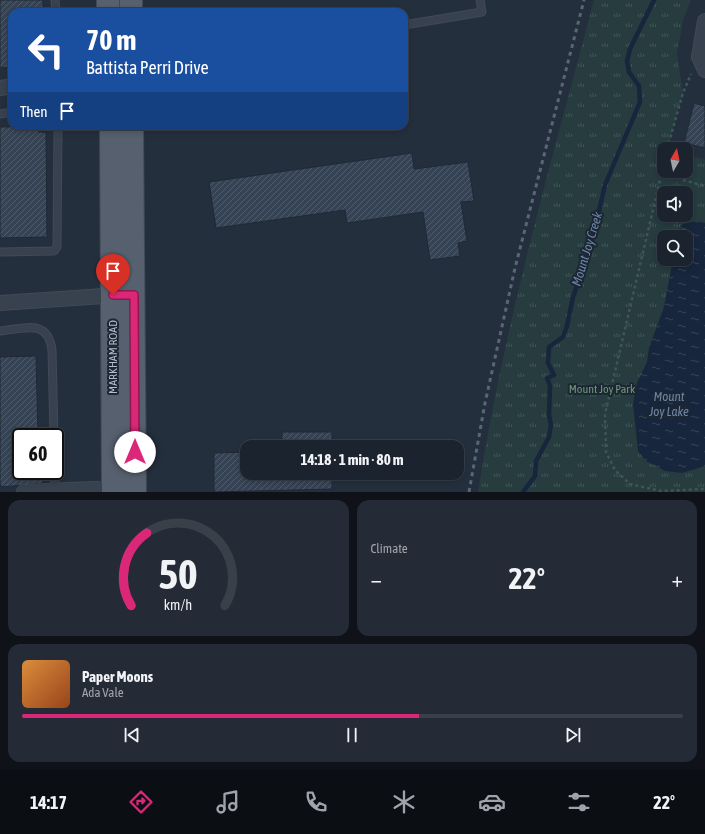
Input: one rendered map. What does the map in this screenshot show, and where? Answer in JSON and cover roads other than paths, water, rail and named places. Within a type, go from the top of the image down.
[{"type":"main road","name":"MARKHAM ROAD","points":[[111,130],[135,492]]},
{"type":"main road","name":"MARKHAM ROAD","points":[[113,491],[132,130]]},
{"type":"street","points":[[705,21],[698,57],[705,70]]},
{"type":"street","points":[[0,304],[123,295]]},
{"type":"street","points":[[24,492],[94,489],[113,491]]},
{"type":"lane","points":[[408,24],[482,12],[480,0]]},
{"type":"lane","points":[[0,252],[54,251],[57,247],[58,130]]},
{"type":"lane","points":[[0,331],[39,328],[46,331],[49,336],[52,350],[54,428]]},
{"type":"lane","points":[[54,480],[55,491]]},
{"type":"water","name":"Mount Joy Lake","points":[[697,221],[705,223],[705,466],[682,473],[665,471],[646,461],[638,451],[633,404],[637,383],[647,362],[649,348],[664,307],[672,266],[693,266],[693,230],[679,230],[683,224]]},
{"type":"waterway","name":"Mount Joy Creek","points":[[523,492],[535,476],[536,461],[549,437],[551,425],[549,415],[550,386],[547,378],[554,375],[548,363],[549,347],[563,337],[567,326],[573,297],[591,246],[605,185],[640,102],[639,86],[629,72],[627,61],[630,49],[654,0]]},
{"type":"railway","points":[[469,492],[485,403],[515,268],[584,0]]},
{"type":"park label","name":"Mount Joy Park","points":[[602,389]]}]
